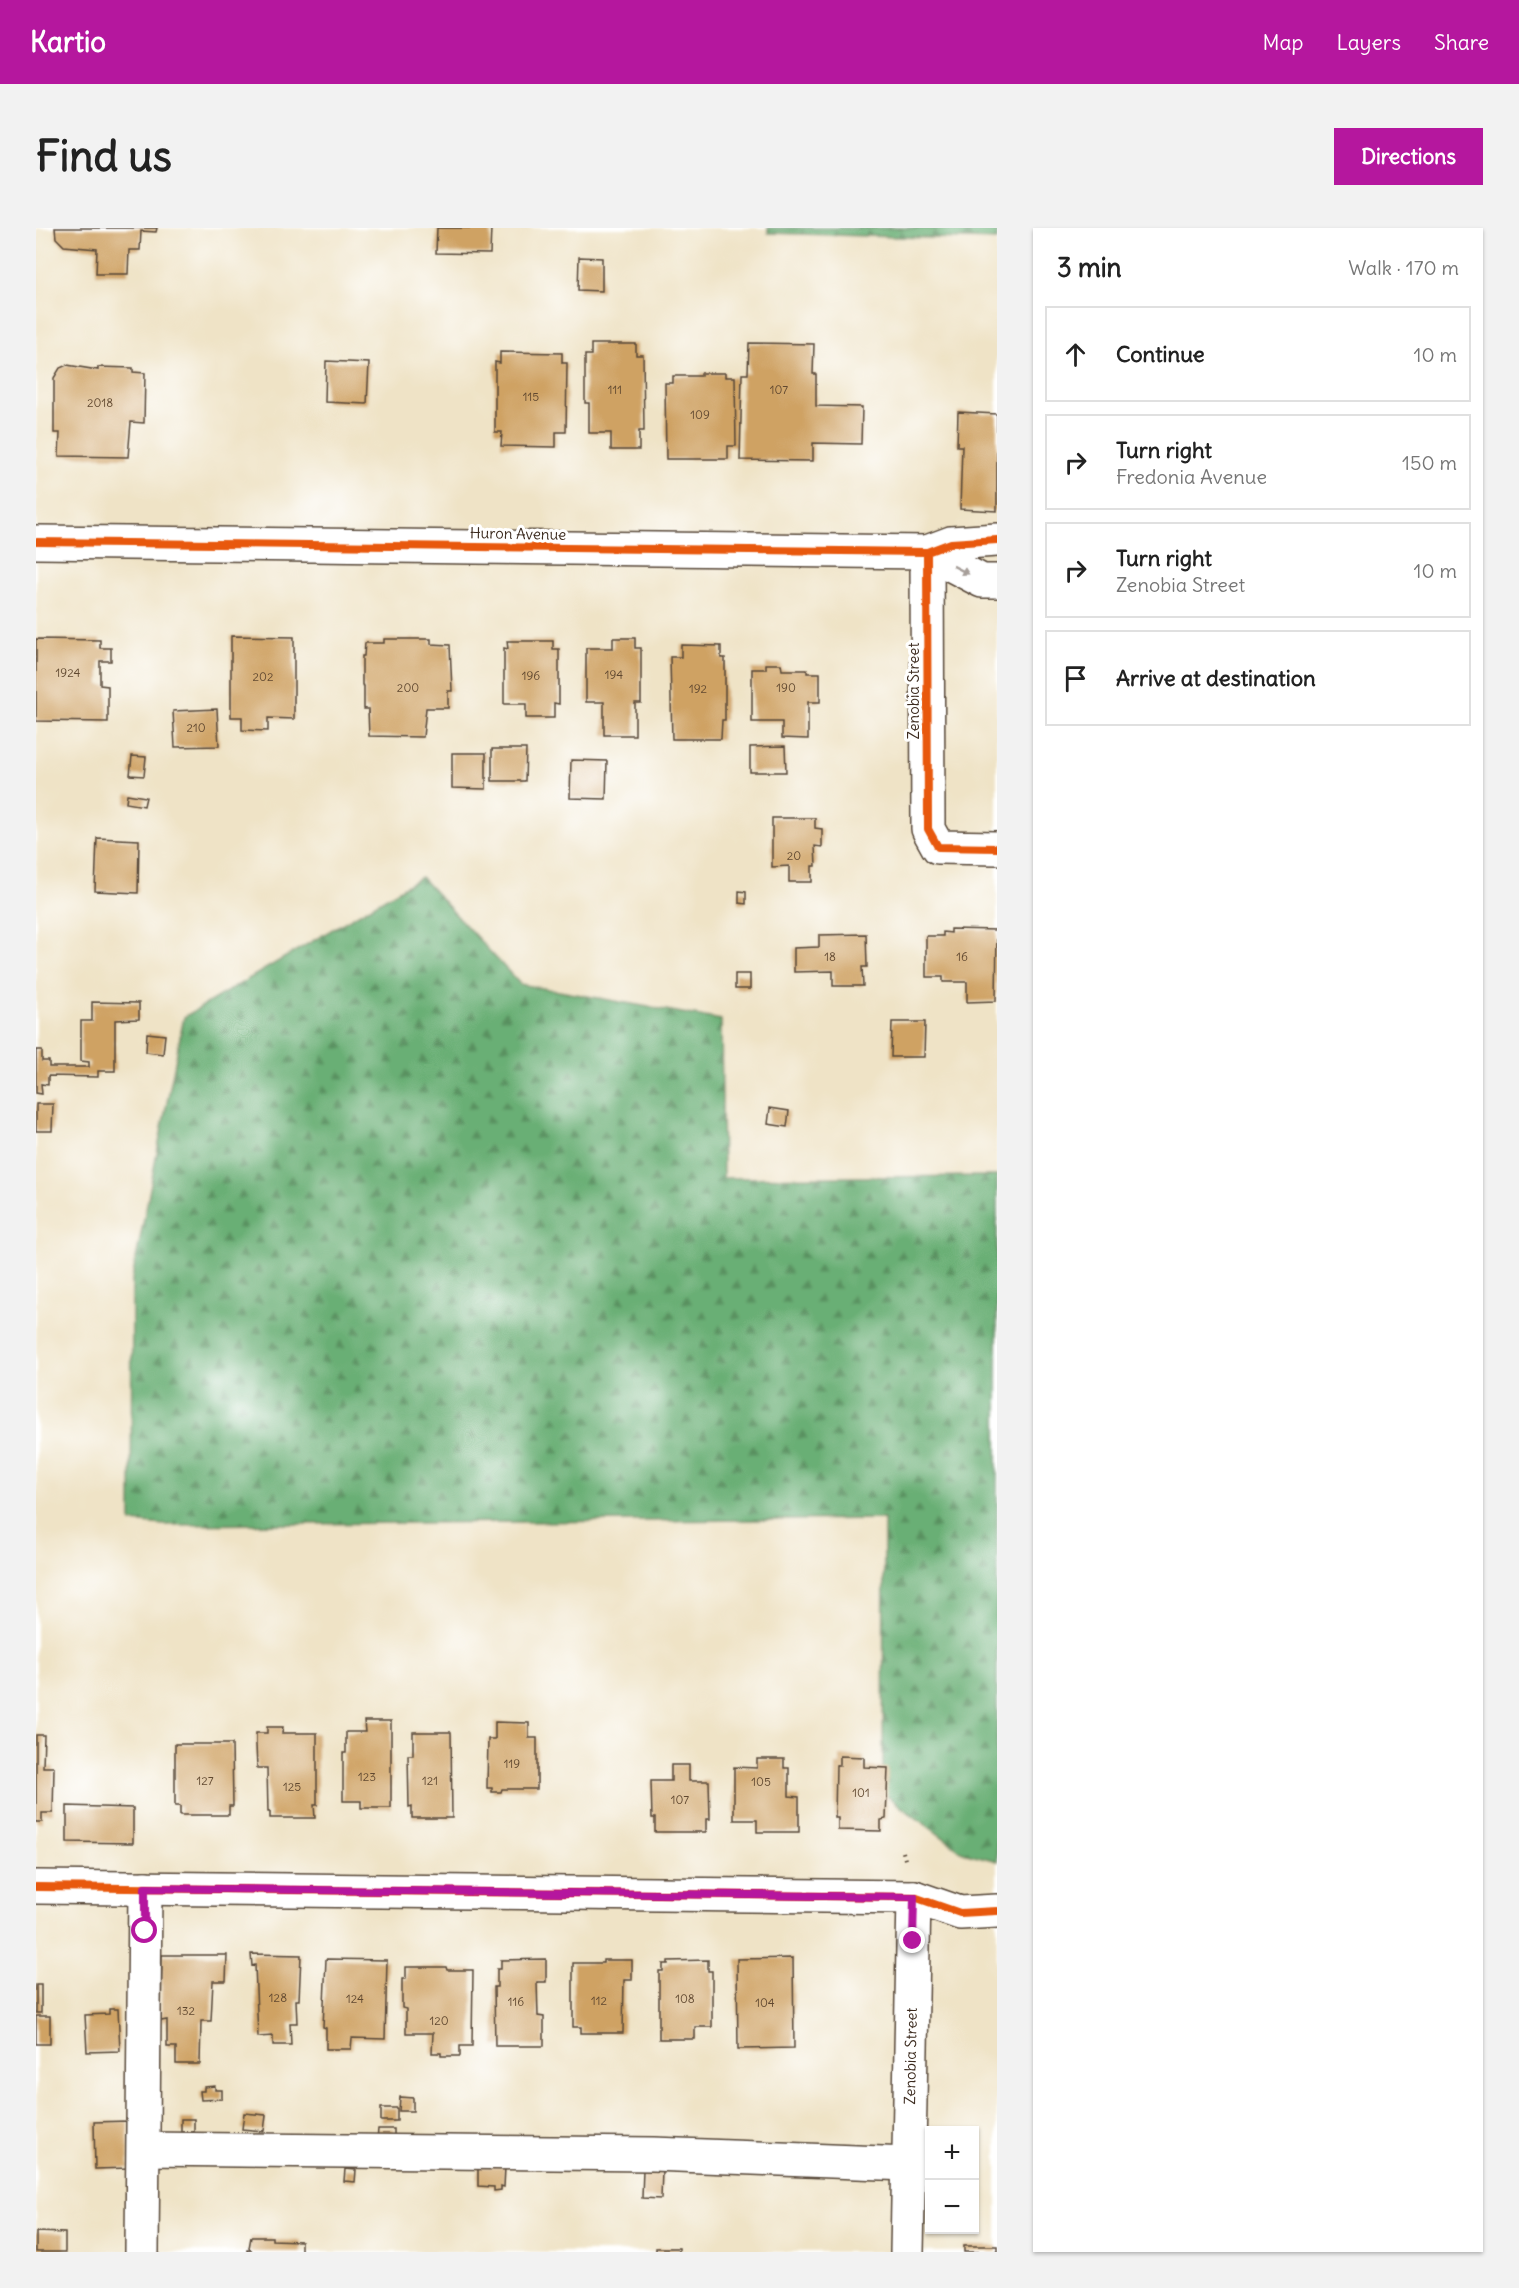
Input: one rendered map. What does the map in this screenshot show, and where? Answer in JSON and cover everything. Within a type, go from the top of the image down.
[{"type":"street","name":"Huron Avenue","points":[[36,542],[927,552],[951,543],[997,540]]},
{"type":"street","name":"Huron Avenue","points":[[927,552],[982,581],[997,581]]},
{"type":"street","name":"Zenobia Street","points":[[927,552],[928,829],[938,847],[997,848]]},
{"type":"street","points":[[36,1887],[914,1897],[960,1913],[997,1911]]},
{"type":"street","points":[[142,2252],[145,1888]]},
{"type":"street","name":"Zenobia Street","points":[[907,2252],[914,1897]]},
{"type":"street","points":[[144,2149],[653,2154],[908,2164]]},
{"type":"green space","points":[[768,228],[997,228],[997,240],[768,233]]},
{"type":"green space","points":[[421,877],[520,984],[721,1020],[723,1178],[997,1176],[997,1861],[963,1852],[883,1793],[884,1519],[164,1525],[131,1522],[132,1279],[184,1017]]},
{"type":"building","points":[[55,228],[157,228],[156,232],[141,231],[140,250],[129,250],[128,274],[96,274],[97,249],[64,246],[56,238]]},
{"type":"building","points":[[437,228],[491,228],[490,254],[436,253]]},
{"type":"building","points":[[579,257],[602,258],[602,291],[578,290]]},
{"type":"building","points":[[749,343],[814,344],[813,374],[816,374],[816,406],[862,407],[861,444],[813,443],[813,461],[740,460],[742,374],[748,374]]},
{"type":"building","points":[[591,344],[636,344],[636,355],[643,355],[644,431],[639,431],[639,450],[611,450],[611,433],[589,433],[589,403],[585,403],[585,355],[591,355]]},
{"type":"building","points":[[500,352],[562,353],[562,363],[567,363],[566,432],[556,432],[556,447],[501,446],[502,432],[495,432],[495,362],[500,363]]},
{"type":"building","points":[[326,361],[369,363],[367,404],[325,402]]},
{"type":"building","points":[[67,365],[98,370],[98,367],[133,368],[133,372],[145,373],[144,423],[131,422],[128,457],[59,456],[60,433],[54,433],[54,378],[60,368]]},
{"type":"building","points":[[701,373],[725,373],[725,377],[735,377],[736,446],[728,446],[728,459],[666,459],[665,383],[673,383],[673,376],[701,376]]},
{"type":"building","points":[[958,412],[997,414],[997,511],[960,509],[962,446],[957,446]]},
{"type":"building","points":[[231,636],[294,637],[294,719],[268,718],[268,731],[242,730],[242,717],[231,717]]},
{"type":"building","points":[[613,638],[635,638],[635,648],[641,648],[641,703],[635,703],[635,735],[604,735],[604,702],[586,702],[586,648],[613,648]]},
{"type":"building","points":[[36,639],[100,640],[100,648],[111,648],[111,661],[100,661],[100,685],[108,686],[108,722],[36,721]]},
{"type":"building","points":[[384,639],[431,639],[431,644],[450,645],[452,691],[448,691],[448,708],[426,708],[423,737],[369,736],[368,709],[364,709],[362,656],[364,656],[365,643],[384,643]]},
{"type":"building","points":[[507,641],[553,641],[553,649],[559,649],[559,704],[554,703],[554,718],[526,718],[526,704],[504,704],[504,648],[508,649]]},
{"type":"building","points":[[681,645],[721,646],[721,658],[725,658],[725,720],[722,720],[721,739],[672,739],[670,657],[681,657]]},
{"type":"building","points":[[766,664],[781,664],[782,670],[807,670],[807,673],[820,673],[820,702],[808,702],[808,739],[782,738],[782,722],[752,722],[752,669],[766,669]]},
{"type":"building","points":[[217,709],[219,746],[175,747],[173,711]]},
{"type":"building","points":[[785,746],[786,772],[750,772],[750,747]]},
{"type":"building","points":[[492,749],[526,749],[525,781],[492,781]]},
{"type":"building","points":[[452,753],[486,753],[486,789],[452,788]]},
{"type":"building","points":[[132,756],[146,757],[144,776],[130,775]]},
{"type":"building","points":[[571,760],[607,761],[606,799],[570,798]]},
{"type":"building","points":[[127,794],[146,797],[144,806],[126,803]]},
{"type":"building","points":[[772,818],[815,818],[815,828],[822,829],[822,847],[815,846],[816,866],[812,866],[812,882],[789,882],[789,866],[772,867]]},
{"type":"building","points":[[97,838],[139,840],[138,893],[95,891]]},
{"type":"building","points":[[739,891],[746,892],[746,904],[739,903]]},
{"type":"building","points":[[951,929],[997,930],[996,1001],[967,1002],[967,982],[943,982],[943,977],[926,977],[926,936],[943,936],[943,932],[951,933]]},
{"type":"building","points":[[866,934],[867,967],[862,967],[863,986],[833,986],[833,971],[794,972],[794,948],[819,947],[819,935]]},
{"type":"building","points":[[735,974],[750,974],[750,989],[735,989]]},
{"type":"building","points":[[92,1002],[139,1003],[139,1019],[115,1020],[115,1071],[98,1071],[98,1077],[48,1076],[48,1085],[41,1084],[42,1094],[36,1093],[36,1050],[42,1050],[42,1061],[49,1061],[49,1067],[89,1067],[89,1062],[81,1061],[81,1021],[92,1021]]},
{"type":"building","points":[[892,1022],[925,1022],[924,1057],[891,1057]]},
{"type":"building","points":[[147,1033],[165,1035],[163,1054],[146,1052]]},
{"type":"building","points":[[36,1104],[53,1104],[52,1131],[36,1131]]},
{"type":"building","points":[[770,1108],[789,1111],[787,1127],[768,1124]]},
{"type":"building","points":[[364,1721],[391,1721],[391,1808],[361,1808],[361,1801],[343,1801],[343,1753],[346,1753],[346,1732],[365,1732]]},
{"type":"building","points":[[495,1722],[529,1723],[529,1738],[537,1738],[537,1789],[502,1789],[501,1792],[492,1792],[492,1788],[487,1788],[488,1739],[495,1739]]},
{"type":"building","points":[[267,1727],[283,1727],[282,1733],[317,1733],[315,1818],[270,1818],[267,1768],[257,1768],[256,1744],[256,1733],[267,1733]]},
{"type":"building","points":[[413,1732],[451,1732],[452,1818],[412,1818],[412,1806],[409,1807],[408,1755],[413,1755]]},
{"type":"building","points":[[36,1735],[44,1735],[43,1767],[54,1767],[53,1813],[42,1813],[42,1822],[36,1822]]},
{"type":"building","points":[[175,1744],[232,1744],[233,1806],[229,1806],[229,1815],[180,1815],[180,1806],[175,1806]]},
{"type":"building","points":[[840,1756],[864,1757],[864,1767],[888,1768],[886,1819],[881,1820],[881,1831],[838,1830],[838,1818],[835,1818],[836,1765],[840,1765]]},
{"type":"building","points":[[757,1759],[784,1759],[784,1768],[789,1768],[789,1796],[799,1797],[799,1832],[757,1832],[757,1820],[734,1820],[734,1767],[757,1768]]},
{"type":"building","points":[[671,1765],[689,1765],[689,1781],[709,1781],[710,1819],[706,1819],[706,1832],[655,1832],[655,1818],[652,1818],[651,1781],[671,1781]]},
{"type":"building","points":[[67,1806],[133,1808],[133,1843],[67,1842]]},
{"type":"building","points":[[251,1954],[301,1955],[299,2000],[296,2000],[297,2023],[290,2023],[291,2045],[273,2045],[273,2036],[258,2037],[255,1965],[252,1966]]},
{"type":"building","points":[[162,1955],[227,1955],[226,1981],[213,1981],[211,2021],[201,2021],[200,2064],[176,2064],[176,2047],[167,2047],[167,2020],[161,2021]]},
{"type":"building","points":[[793,1958],[794,2048],[738,2049],[737,1959]]},
{"type":"building","points":[[326,1959],[387,1960],[385,2039],[352,2038],[351,2049],[326,2049],[326,2028],[323,2027]]},
{"type":"building","points":[[546,1959],[546,1982],[537,1982],[538,2016],[544,2017],[544,2046],[495,2046],[494,1987],[497,1987],[497,1969],[501,1969],[501,1960]]},
{"type":"building","points":[[603,1960],[632,1960],[632,1980],[624,1980],[623,2033],[581,2033],[581,2027],[573,2027],[573,1963],[603,1963]]},
{"type":"building","points":[[708,1960],[708,1971],[712,1971],[712,2027],[695,2027],[695,2039],[659,2039],[659,1971],[663,1971],[663,1964],[668,1964],[668,1961]]},
{"type":"building","points":[[406,1967],[473,1970],[472,2046],[460,2046],[460,2056],[441,2056],[441,2053],[432,2053],[433,2033],[406,2033],[406,2009],[402,2008],[402,1979],[406,1979]]},
{"type":"building","points":[[36,1985],[41,1985],[41,2013],[36,2013]]},
{"type":"building","points":[[109,2009],[118,2009],[120,2051],[87,2052],[85,2015],[109,2014]]},
{"type":"building","points":[[36,2016],[50,2016],[50,2044],[36,2044]]},
{"type":"building","points":[[215,2086],[215,2090],[222,2090],[222,2099],[201,2100],[200,2091],[204,2091],[204,2087]]},
{"type":"building","points":[[400,2097],[413,2098],[413,2111],[399,2111]]},
{"type":"building","points":[[381,2108],[397,2108],[397,2121],[381,2121]]},
{"type":"building","points":[[244,2113],[266,2115],[264,2131],[242,2129]]},
{"type":"building","points":[[181,2119],[194,2119],[194,2132],[181,2132]]},
{"type":"building","points":[[128,2121],[129,2168],[95,2169],[94,2122]]},
{"type":"building","points":[[378,2129],[394,2129],[394,2140],[377,2140]]},
{"type":"building","points":[[478,2167],[505,2167],[504,2187],[501,2186],[501,2190],[494,2191],[494,2187],[478,2186]]},
{"type":"building","points":[[345,2169],[356,2170],[355,2182],[344,2181]]},
{"type":"building","points":[[643,2169],[662,2169],[661,2199],[642,2198]]},
{"type":"building","points":[[36,2232],[65,2233],[65,2252],[36,2252]]},
{"type":"building","points":[[251,2237],[301,2241],[301,2252],[247,2252],[251,2250],[249,2248]]},
{"type":"building","points":[[964,2246],[997,2246],[997,2252],[964,2252]]},
{"type":"building","points":[[656,2248],[679,2248],[679,2252],[656,2252]]},
{"type":"cycle path","points":[[36,542],[927,552],[951,543],[997,540]]},
{"type":"cycle path","points":[[927,552],[928,829],[938,847],[997,848]]},
{"type":"cycle path","points":[[36,1887],[914,1897],[960,1913],[997,1911]]},
{"type":"route","points":[[145,1931],[145,1888],[914,1897],[913,1941]]}]
